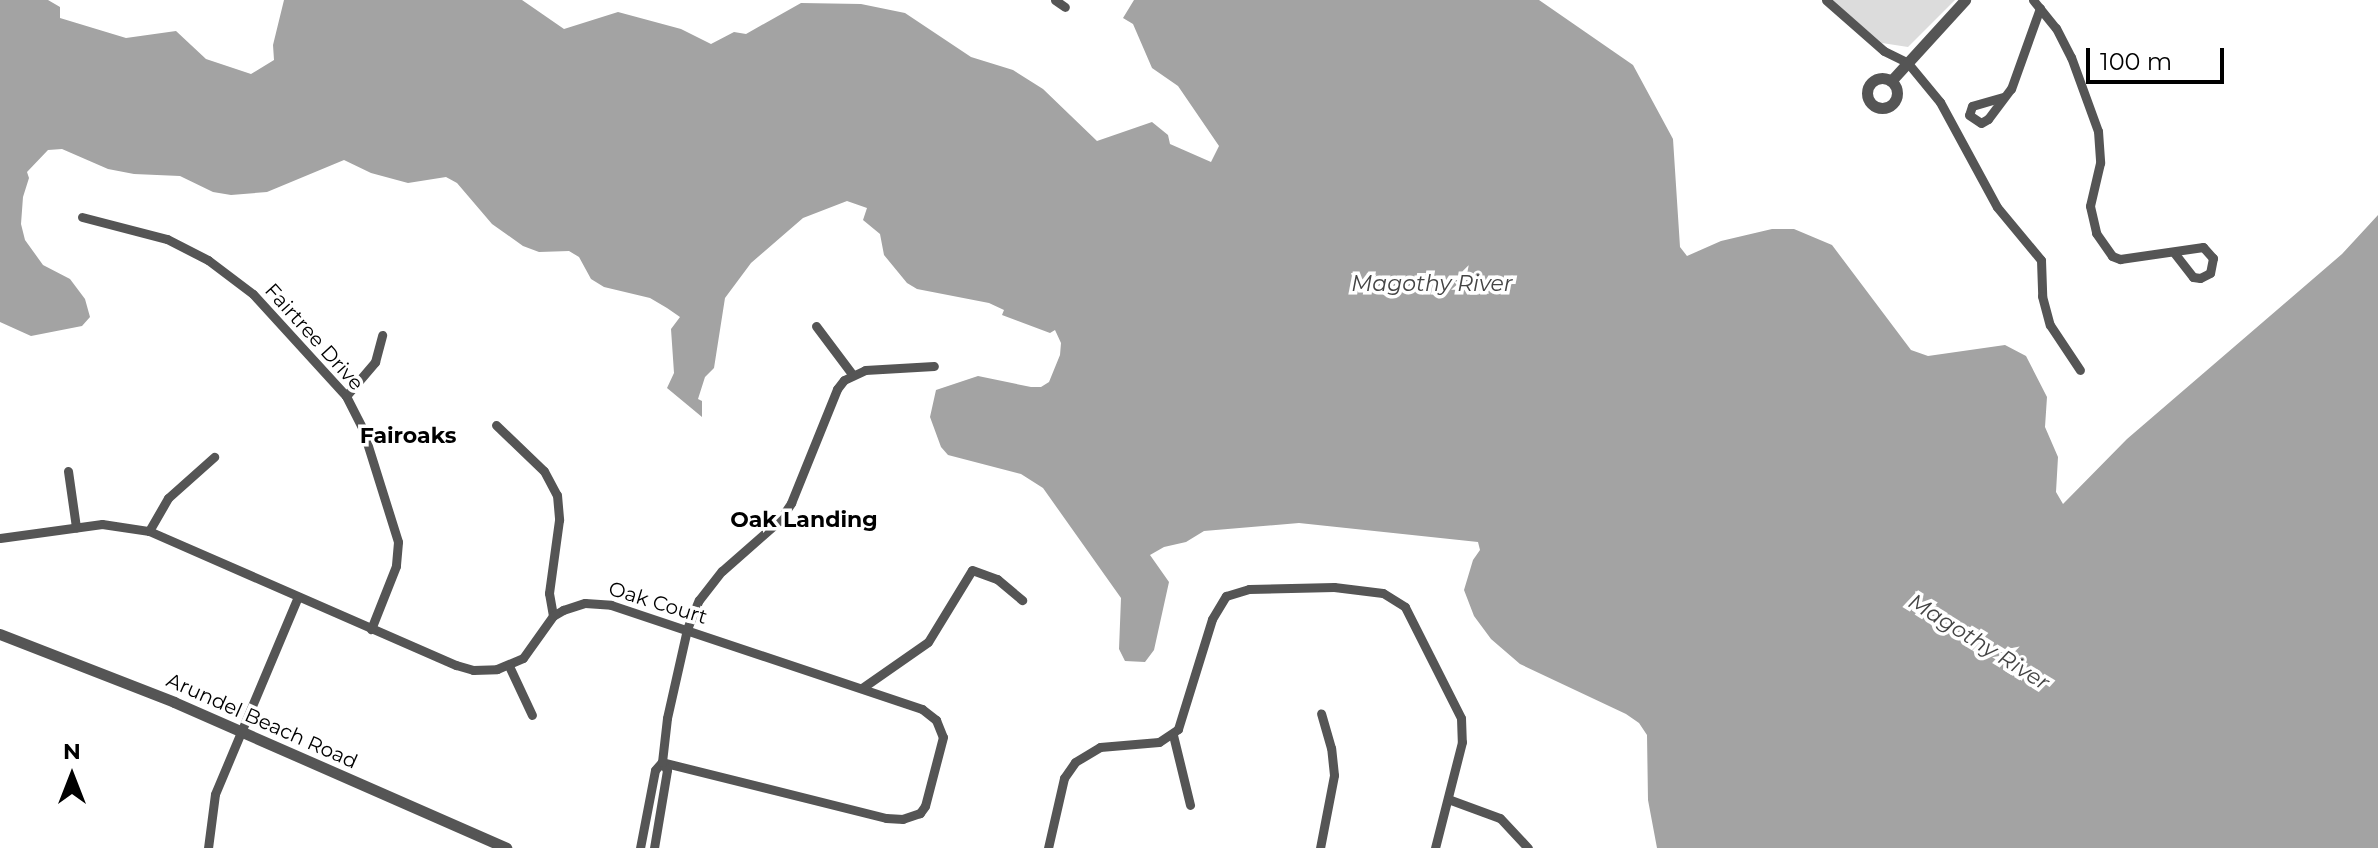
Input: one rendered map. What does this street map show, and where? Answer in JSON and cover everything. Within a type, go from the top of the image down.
[{"type":"street","points":[[1055,0],[1065,7]]},
{"type":"street","points":[[1826,0],[1884,51],[1907,62],[1940,102],[2009,225],[2041,260],[2042,296],[2050,325],[2080,370]]},
{"type":"street","points":[[1891,81],[1965,0]]},
{"type":"street","points":[[2003,97],[2016,81],[2037,4]]},
{"type":"street","points":[[2037,4],[2071,57],[2098,131],[2100,163],[2090,206],[2096,233],[2112,256],[2120,259],[2174,253]]},
{"type":"street","name":"Fairtree Drive","points":[[82,217],[158,236],[208,260],[253,294],[346,396],[364,432],[398,542],[396,566],[371,629]]},
{"type":"street","points":[[816,326],[852,374]]},
{"type":"street","points":[[346,396],[375,362],[382,335]]},
{"type":"street","points":[[640,848],[655,770],[662,762],[667,718],[687,629],[710,584],[763,538],[791,503],[837,389],[852,374],[934,366]]},
{"type":"street","points":[[0,538],[113,524],[149,531],[456,665],[486,670],[509,666],[532,649],[553,616],[549,593],[559,520],[557,495],[544,471],[496,425]]},
{"type":"street","points":[[149,531],[168,498],[214,457]]},
{"type":"street","points":[[68,471],[76,527]]},
{"type":"street","points":[[862,688],[928,642],[972,570],[997,579],[1022,600]]},
{"type":"street","points":[[1048,848],[1064,778],[1075,762],[1100,747],[1159,742],[1173,735],[1183,722],[1212,619],[1226,596],[1249,589],[1325,587],[1383,593],[1405,607],[1463,727],[1435,848]]},
{"type":"street","points":[[208,848],[215,794],[298,597]]},
{"type":"street","name":"Oak Court","points":[[553,616],[572,606],[598,603],[687,629],[922,709],[941,728],[942,745],[929,797],[920,813],[913,817],[886,818],[662,762]]},
{"type":"street","name":"Arundel Beach Road","points":[[0,634],[86,665],[506,848]]},
{"type":"street","points":[[509,666],[532,715]]},
{"type":"street","points":[[1320,848],[1334,775],[1332,750],[1321,713]]},
{"type":"street","points":[[1173,735],[1190,805]]},
{"type":"street","points":[[654,848],[667,770],[662,762]]},
{"type":"street","points":[[1448,799],[1500,818],[1528,848]]},
{"type":"shaded area","points":[[1831,0],[1955,0],[1908,47],[1882,43]]},
{"type":"water","name":"Magothy River","points":[[0,0],[48,0],[60,7],[60,18],[126,38],[176,31],[206,59],[251,74],[274,60],[273,45],[284,0],[522,0],[564,29],[618,12],[681,29],[711,44],[734,32],[746,34],[801,3],[861,4],[905,13],[971,57],[1013,70],[1043,89],[1097,141],[1152,122],[1168,135],[1170,144],[1211,162],[1219,146],[1178,86],[1152,68],[1133,24],[1123,18],[1134,0],[1539,0],[1633,65],[1673,139],[1680,247],[1687,256],[1721,241],[1772,229],[1794,229],[1832,245],[1911,350],[1928,356],[2005,345],[2026,356],[2047,397],[2045,427],[2058,457],[2056,492],[2063,504],[2127,439],[2342,254],[2378,215],[2378,848],[1657,848],[1648,800],[1647,735],[1639,723],[1626,714],[1520,664],[1491,639],[1474,616],[1464,590],[1473,560],[1480,550],[1478,542],[1299,523],[1204,531],[1186,542],[1164,547],[1150,555],[1169,582],[1154,650],[1145,662],[1125,661],[1119,649],[1121,598],[1043,488],[1021,474],[948,455],[941,447],[930,417],[936,390],[978,376],[1031,387],[1041,387],[1049,382],[1060,355],[1061,343],[1055,330],[1050,333],[1002,315],[1004,310],[989,303],[917,289],[907,283],[884,255],[880,234],[863,220],[867,208],[847,201],[803,218],[751,263],[725,298],[714,368],[705,377],[698,399],[702,401],[702,417],[667,388],[674,373],[671,329],[680,317],[650,298],[604,287],[591,279],[579,257],[569,251],[539,252],[523,246],[492,224],[457,183],[446,177],[408,183],[371,173],[344,160],[267,192],[231,195],[213,192],[180,176],[134,174],[108,169],[62,149],[48,150],[27,172],[29,178],[23,197],[21,224],[25,240],[43,265],[70,279],[85,299],[90,317],[82,326],[31,336],[0,322]]},
{"type":"district","name":"Fairoaks","points":[[408,436]]},
{"type":"district","name":"Oak Landing","points":[[804,520]]}]
